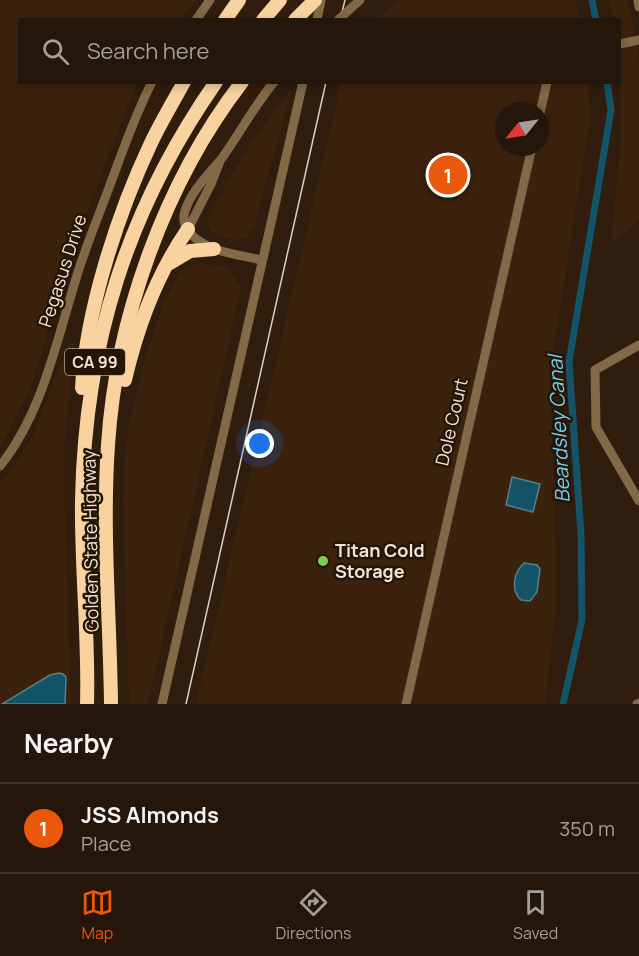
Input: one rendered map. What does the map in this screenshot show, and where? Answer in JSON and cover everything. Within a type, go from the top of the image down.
[{"type":"highway","points":[[226,18],[239,0]]},
{"type":"highway","points":[[265,18],[280,0]]},
{"type":"highway","points":[[84,447],[82,386],[94,311],[107,262],[123,211],[152,142],[183,84]]},
{"type":"highway","name":"Golden State Highway","points":[[87,704],[88,668],[82,502],[84,447],[98,350],[107,310],[128,244],[165,164],[215,84]]},
{"type":"highway","name":"Golden State Highway","points":[[111,704],[106,532],[108,443],[120,355],[146,263],[171,202],[197,152],[241,84]]},
{"type":"highway","points":[[108,443],[137,334],[148,303],[188,229]]},
{"type":"highway","points":[[166,267],[190,251],[214,249]]},
{"type":"street","points":[[197,18],[210,0]]},
{"type":"street","points":[[317,18],[321,0]]},
{"type":"street","points":[[340,18],[360,0]]},
{"type":"street","points":[[638,0],[639,7]]},
{"type":"street","points":[[621,44],[639,40]]},
{"type":"street","name":"Pegasus Drive","points":[[0,466],[14,446],[31,413],[54,350],[84,253],[135,117],[151,84]]},
{"type":"street","points":[[261,260],[214,249],[199,241],[188,229],[212,184],[221,159],[249,115],[272,84]]},
{"type":"street","points":[[162,704],[303,84]]},
{"type":"street","points":[[542,102],[547,84]]},
{"type":"street","name":"Dole Court","points":[[406,704],[530,156]]},
{"type":"street","points":[[639,345],[595,370],[596,427],[639,501]]},
{"type":"shaded area","points":[[0,0],[196,0],[182,18],[18,18],[18,84],[138,84],[128,104],[82,225],[29,391],[0,448]]},
{"type":"shaded area","points":[[399,0],[576,0],[580,18],[378,18]]},
{"type":"shaded area","points":[[610,0],[628,0],[639,61],[639,221],[611,244],[621,142],[621,18],[614,18]]},
{"type":"shaded area","points":[[341,84],[588,84],[590,120],[550,371],[557,600],[545,704],[196,704]]},
{"type":"shaded area","points":[[292,88],[254,227],[247,238],[235,241],[212,233],[206,222],[216,202],[248,147]]},
{"type":"shaded area","points":[[198,263],[228,267],[241,288],[148,704],[129,704],[123,500],[129,424],[143,365],[164,302],[181,271]]},
{"type":"shaded area","points":[[69,342],[75,345],[65,437],[64,480],[71,704],[0,704],[0,483],[10,472],[33,436]]},
{"type":"water","points":[[512,477],[540,484],[533,512],[506,505]]},
{"type":"water","points":[[524,563],[537,565],[540,569],[537,592],[530,601],[521,600],[514,586],[516,576]]},
{"type":"water","points":[[59,673],[66,677],[65,704],[2,704],[50,675]]},
{"type":"waterway","name":"Beardsley Canal","points":[[592,0],[596,18]]},
{"type":"waterway","name":"Beardsley Canal","points":[[563,704],[582,620],[581,534],[569,362],[611,110],[607,84]]},
{"type":"railway","points":[[340,18],[345,0]]},
{"type":"railway","points":[[186,704],[326,84]]},
{"type":"place","name":"JSS Almonds","points":[[448,175]]},
{"type":"place","name":"Titan Cold Storage","points":[[323,561]]}]
